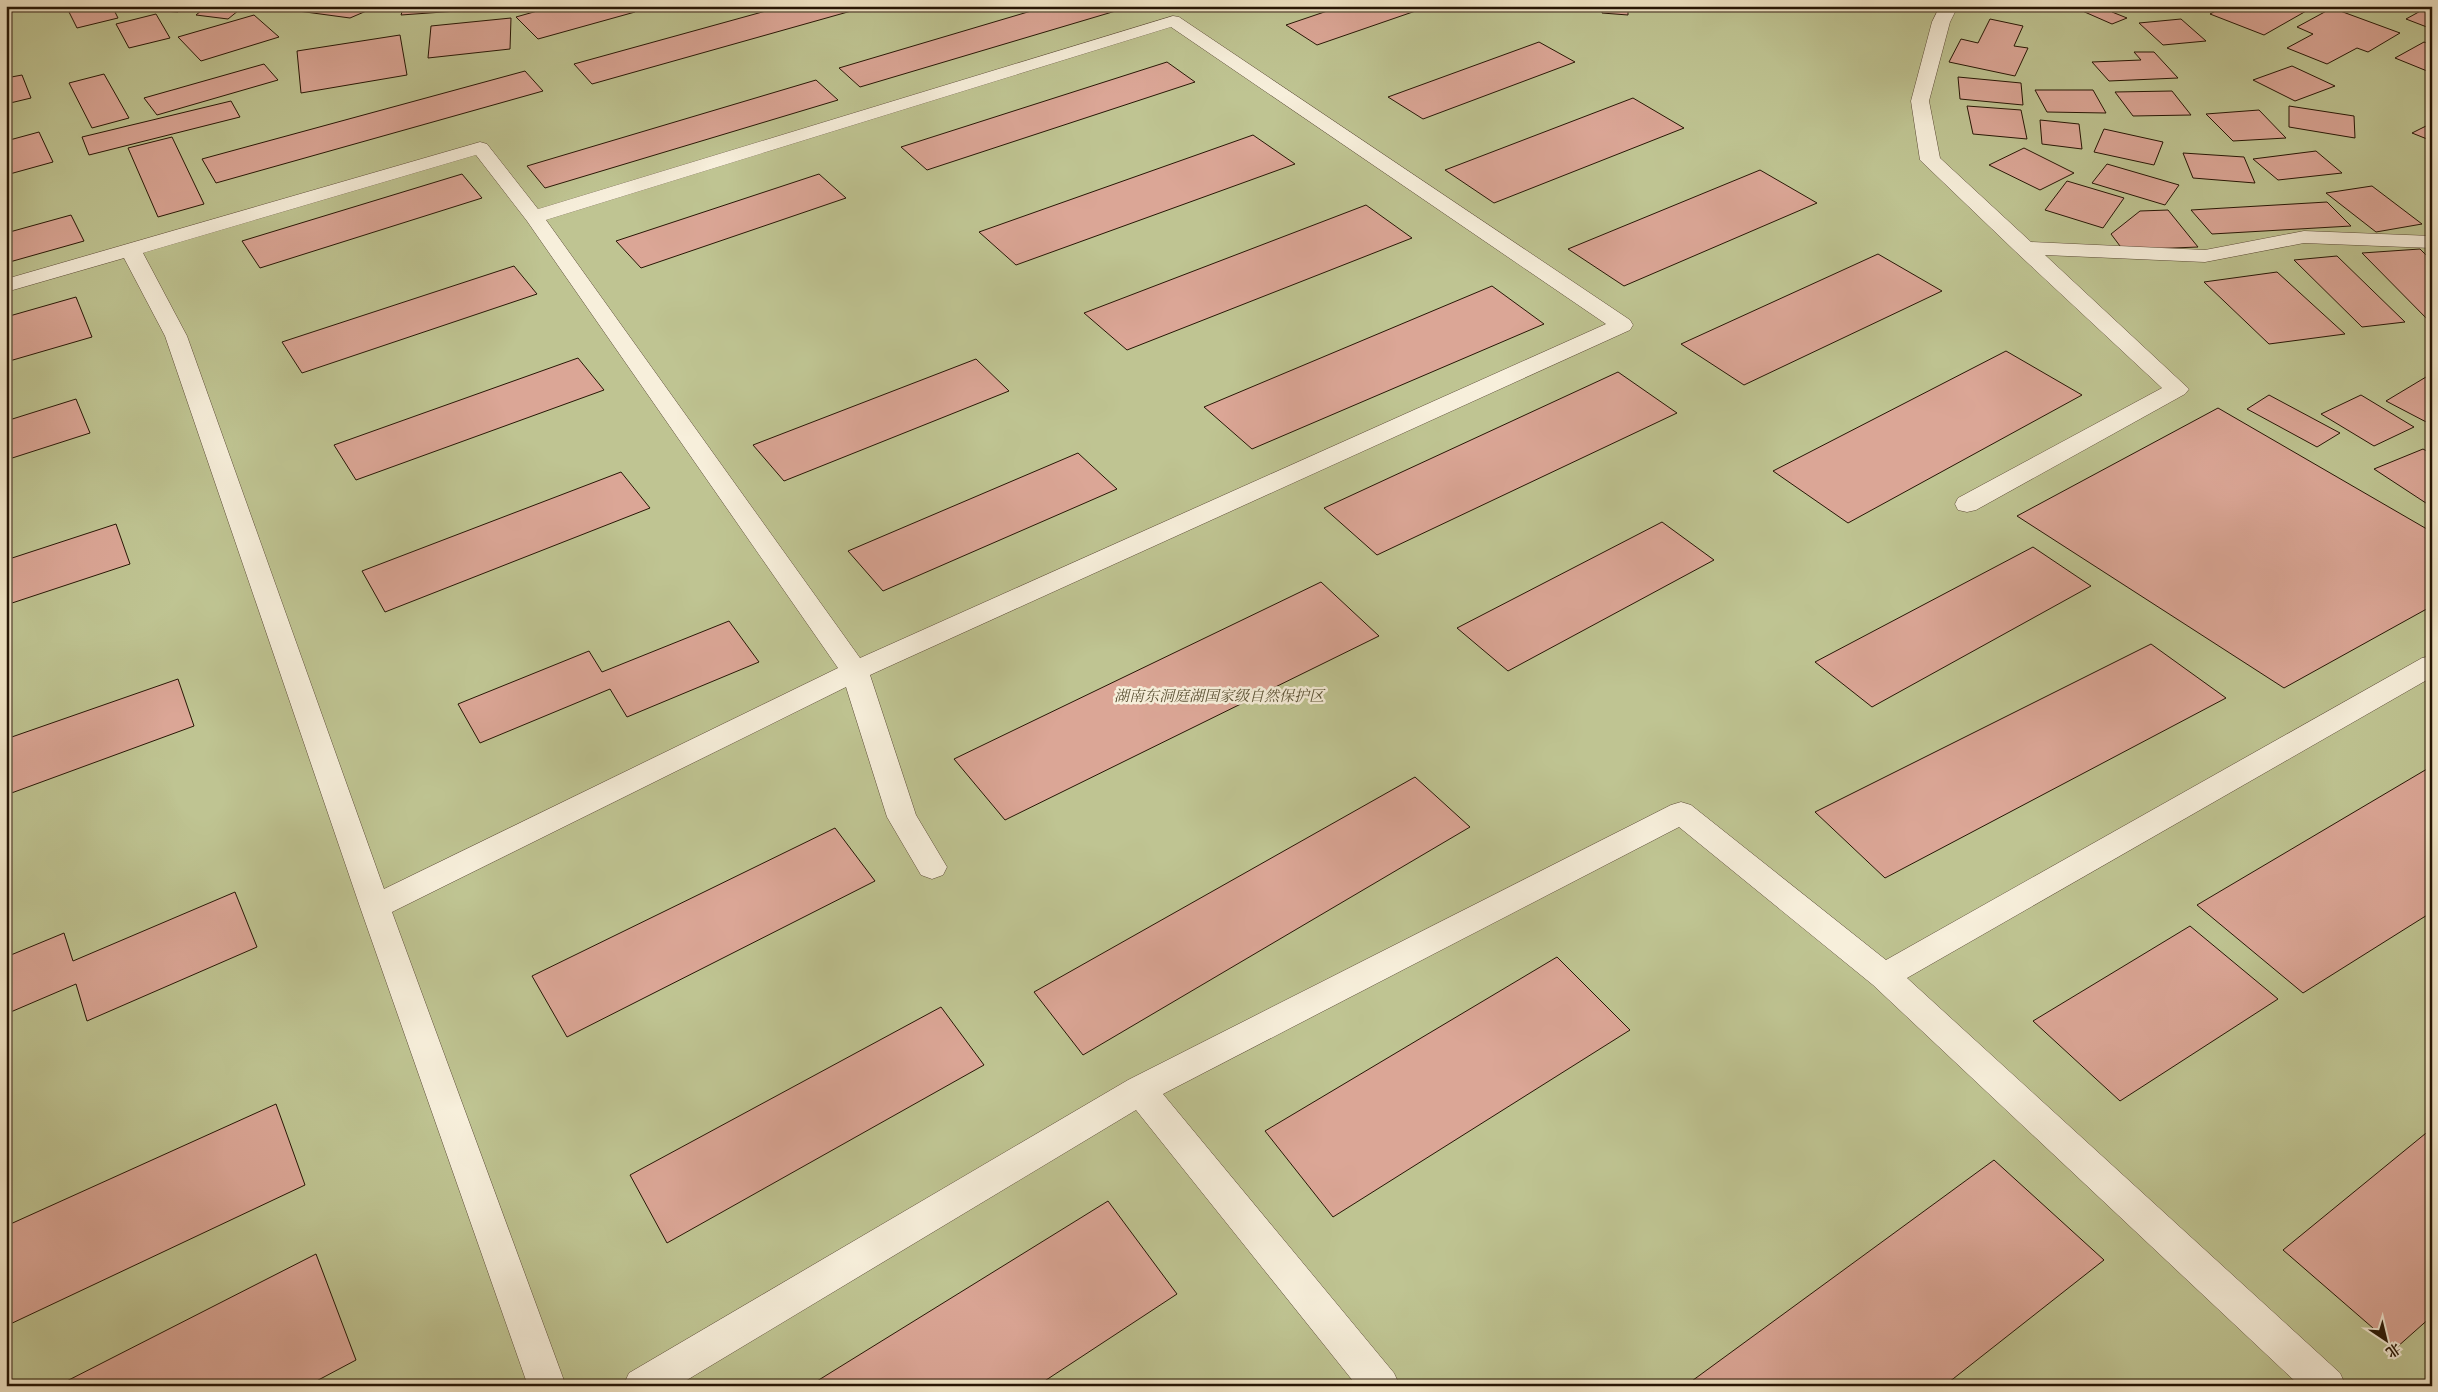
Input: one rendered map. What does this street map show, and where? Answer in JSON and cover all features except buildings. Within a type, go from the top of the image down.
[{"type":"street","points":[[1949,6],[1941,22],[1920,101],[1930,160],[2177,390],[1967,504]]},
{"type":"street","points":[[375,907],[855,671],[1622,325],[1173,21],[534,218]]},
{"type":"street","points":[[6,286],[480,148],[534,218],[855,671],[902,817],[932,867]]},
{"type":"street","points":[[2023,248],[2205,256],[2304,237],[2432,242]]},
{"type":"street","points":[[131,251],[176,336],[375,907],[547,1386]]},
{"type":"street","points":[[1884,976],[2432,665]]},
{"type":"street","points":[[642,1386],[1140,1090],[1681,813],[1884,976],[2327,1386]]},
{"type":"street","points":[[1140,1090],[1381,1386]]},
{"type":"green space","name":"湖南东洞庭湖国家级自然保护区","points":[[6,6],[2432,6],[2432,1386],[6,1386]]}]
